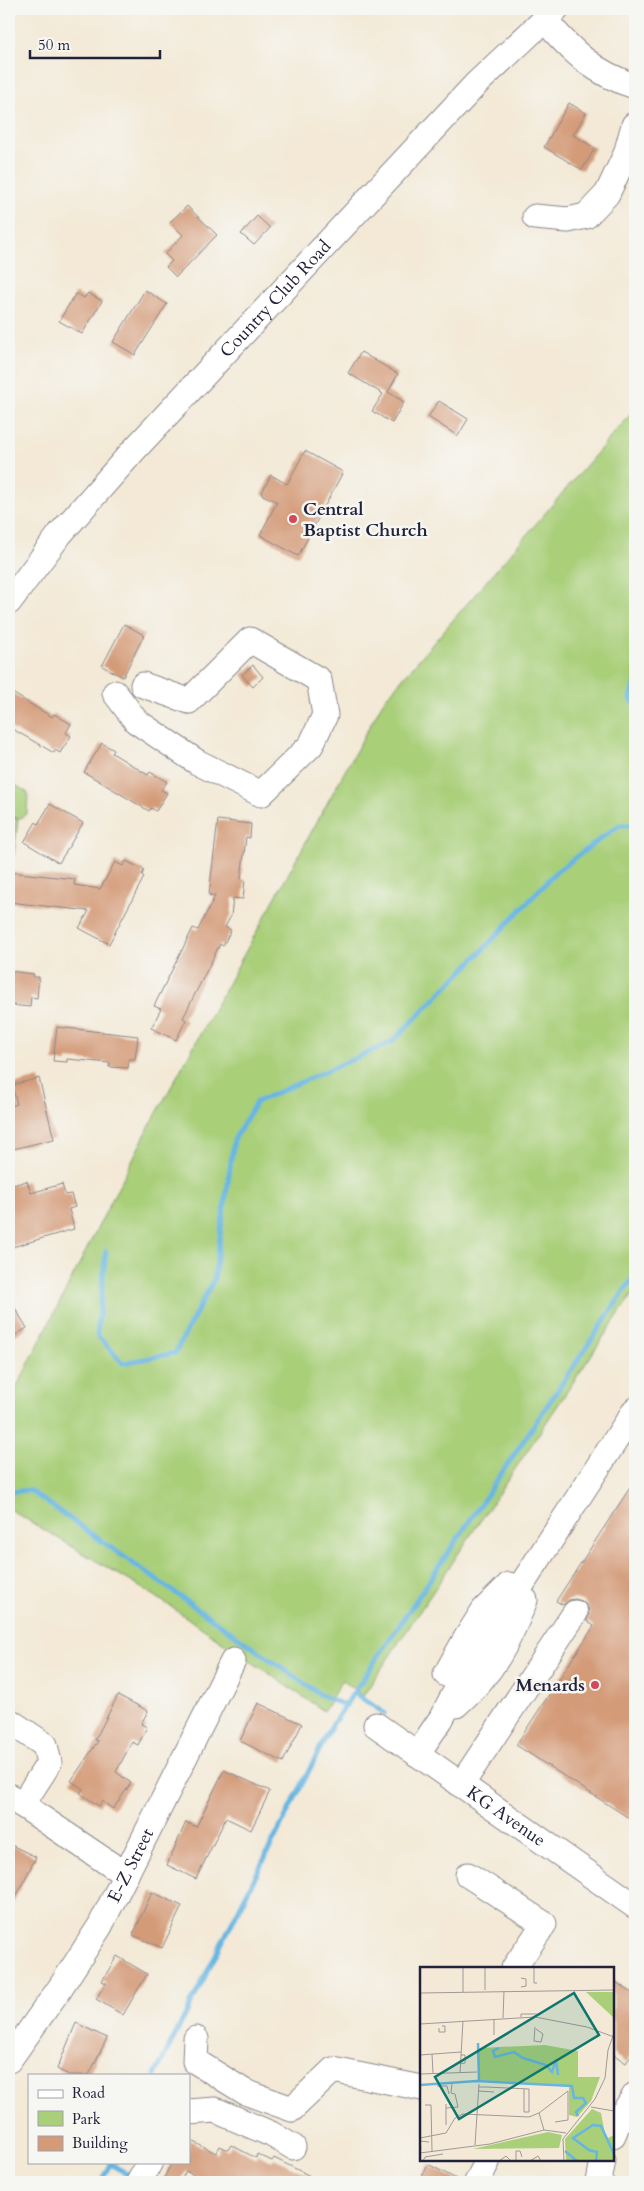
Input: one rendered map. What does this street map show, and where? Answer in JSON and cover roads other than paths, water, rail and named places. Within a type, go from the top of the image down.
[{"type":"street","points":[[550,14],[562,41],[585,62],[613,80],[635,86]]},
{"type":"street","name":"Country Club Road","points":[[9,602],[60,534],[133,451],[476,83],[550,14]]},
{"type":"street","points":[[535,217],[568,220],[586,216],[607,194],[626,154],[634,125]]},
{"type":"street","points":[[115,693],[136,721],[197,762],[261,794],[311,745],[325,715],[319,680],[250,640],[189,701],[143,685]]},
{"type":"street","points":[[442,1719],[446,1674],[465,1640],[484,1610],[545,1547],[635,1410]]},
{"type":"street","points":[[417,1754],[442,1719],[477,1687],[508,1642],[545,1547]]},
{"type":"street","points":[[461,1785],[575,1613]]},
{"type":"street","name":"E-Z Street","points":[[9,2060],[60,1988],[100,1926],[233,1661]]},
{"type":"street","points":[[9,1721],[45,1745],[48,1763],[15,1800],[126,1875]]},
{"type":"street","name":"KG Avenue","points":[[376,1725],[635,1906]]},
{"type":"street","points":[[468,1875],[544,1924]]},
{"type":"street","points":[[515,1967],[544,1924]]},
{"type":"street","points":[[535,1967],[546,1951],[544,1924]]},
{"type":"street","points":[[196,2039],[195,2060],[245,2092],[292,2109],[333,2070],[420,2088]]},
{"type":"street","points":[[614,2133],[620,2118],[635,2095]]},
{"type":"street","points":[[190,2112],[214,2110],[271,2134],[292,2147]]},
{"type":"street","points":[[477,2182],[488,2161]]},
{"type":"street","points":[[599,2182],[603,2161]]},
{"type":"street","points":[[139,2182],[149,2164]]},
{"type":"waterway","points":[[635,685],[630,697],[635,704]]},
{"type":"waterway","points":[[106,1251],[97,1335],[123,1363],[175,1353],[214,1279],[234,1140],[256,1102],[392,1042],[480,953],[556,872],[619,825],[635,825]]},
{"type":"waterway","points":[[156,2074],[332,1725],[635,1275]]},
{"type":"waterway","points":[[9,1492],[29,1490],[319,1694],[346,1706]]},
{"type":"waterway","points":[[354,1693],[384,1713]]},
{"type":"waterway","points":[[110,2164],[128,2174]]},
{"type":"waterway","points":[[101,2182],[110,2164]]},
{"type":"place","name":"Central Baptist Church","points":[[293,519]]},
{"type":"place","name":"Menards","points":[[595,1685]]}]
